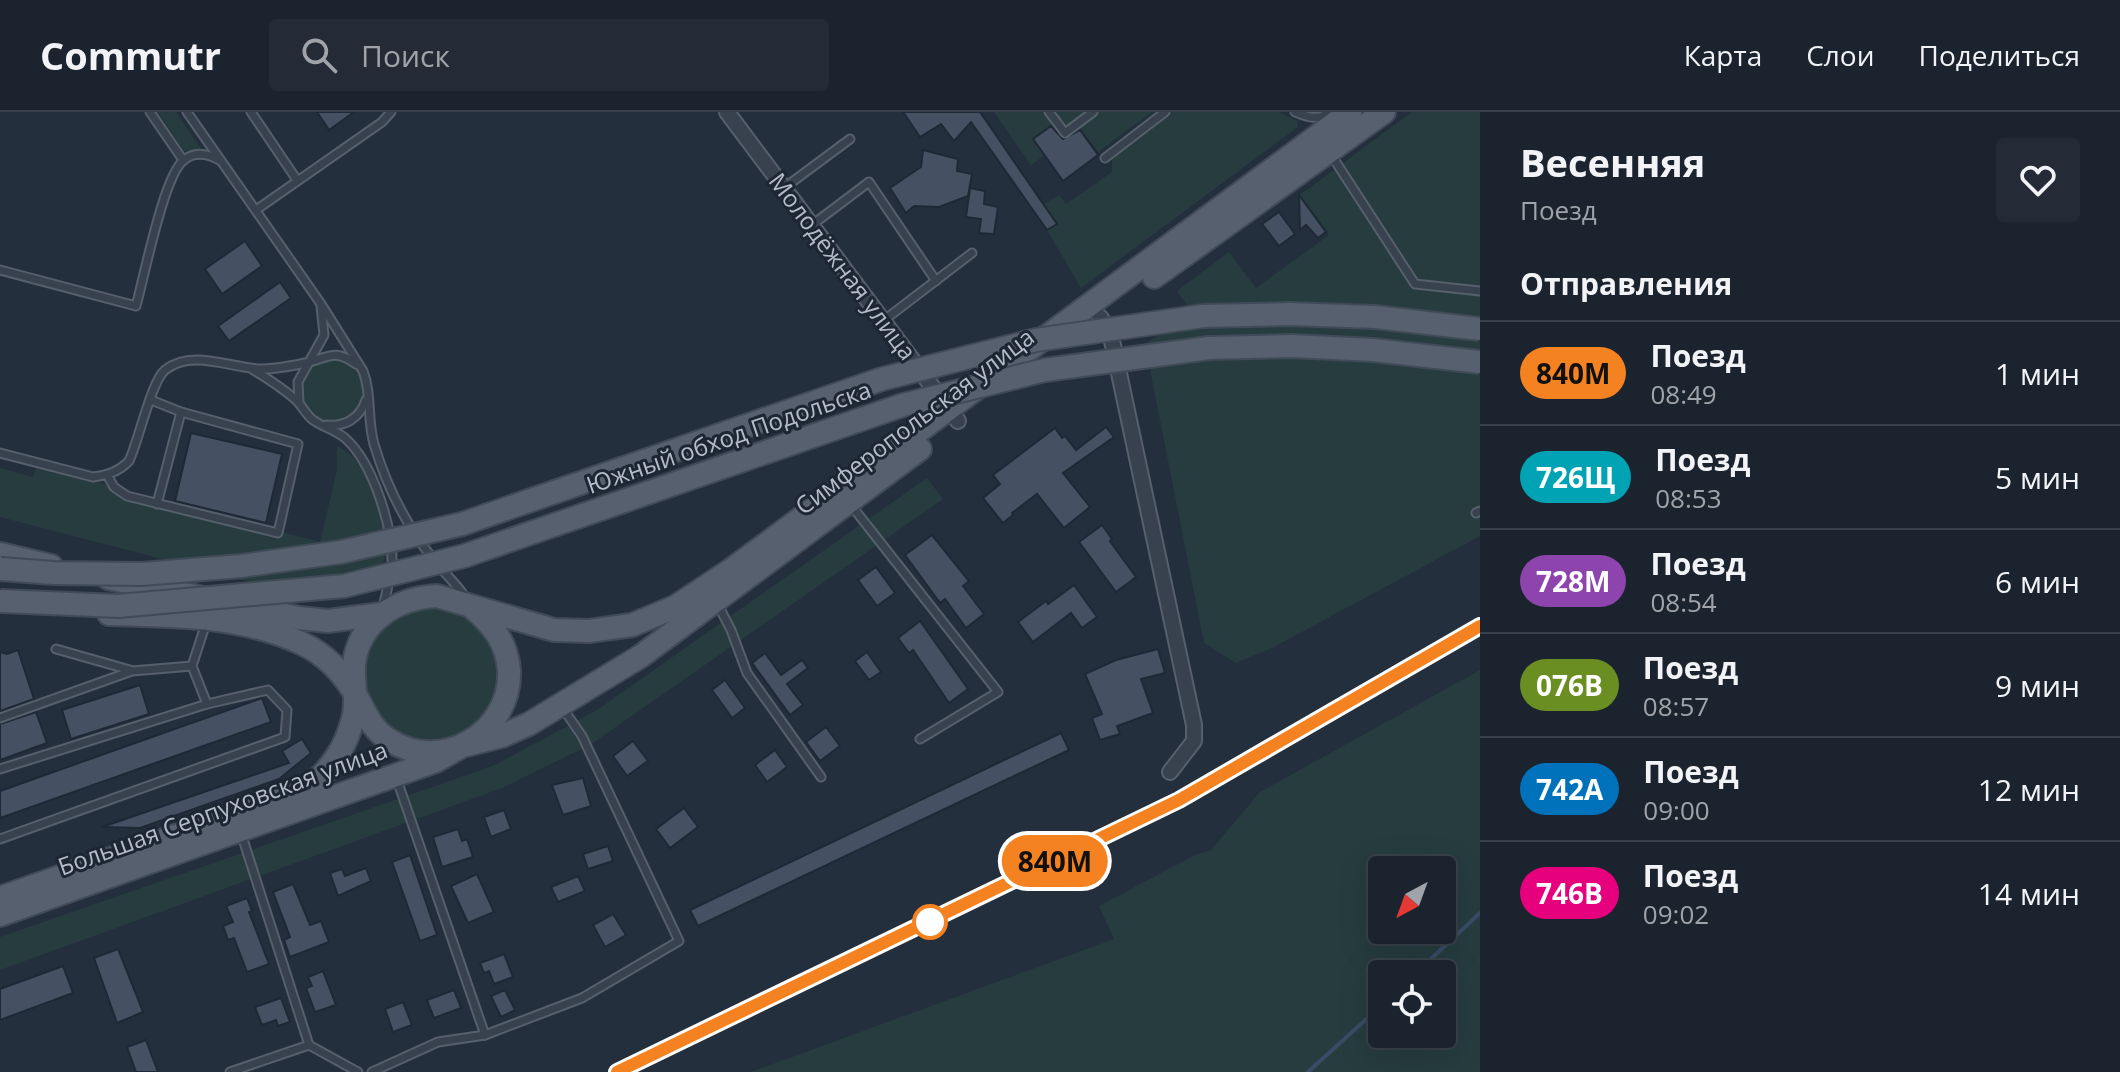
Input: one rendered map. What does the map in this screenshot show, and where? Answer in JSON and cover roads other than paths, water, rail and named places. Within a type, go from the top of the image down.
[{"type":"main road","name":"Симферопольская улица","points":[[462,746],[502,736],[529,724],[641,656],[849,503],[954,415],[1350,112]]},
{"type":"main road","name":"Симферопольская улица","points":[[473,608],[554,630],[589,631],[632,625],[675,607],[1100,317],[1384,112]]},
{"type":"main road","name":"Южный обход Подольска","points":[[0,569],[142,574],[241,566],[341,552],[462,524],[882,379],[1036,340],[1217,316],[1375,317],[1480,329]]},
{"type":"main road","name":"Южный обход Подольска","points":[[0,601],[118,606],[344,586],[464,556],[903,405],[1045,370],[1209,348],[1292,346],[1373,350],[1480,362]]},
{"type":"main road","points":[[0,554],[232,606],[328,621],[382,614]]},
{"type":"main road","points":[[0,610],[207,617],[264,629],[301,643],[324,656],[357,697],[376,729],[390,741],[407,749],[426,752],[462,746],[480,735],[495,720],[505,701],[509,681],[508,660],[502,639],[490,622],[473,608],[456,600],[437,596],[417,597],[399,603],[369,627],[357,652],[354,679],[357,697]]},
{"type":"main road","name":"Большая Серпуховская улица","points":[[0,898],[306,790],[327,772],[340,755],[357,697]]},
{"type":"main road","name":"Большая Серпуховская улица","points":[[0,915],[436,761],[462,746]]},
{"type":"street","name":"Молодёжная улица","points":[[727,112],[954,415]]},
{"type":"street","points":[[1100,317],[1108,328],[1113,345],[1194,725],[1194,741],[1170,772]]},
{"type":"lane","points":[[150,112],[183,160]]},
{"type":"lane","points":[[187,112],[321,304],[363,371],[369,423],[385,476],[400,507],[434,561],[473,608]]},
{"type":"lane","points":[[251,112],[297,180]]},
{"type":"lane","points":[[256,210],[382,122],[391,112]]},
{"type":"lane","points":[[1049,112],[1065,133],[1093,112]]},
{"type":"lane","points":[[1105,158],[1165,112]]},
{"type":"lane","points":[[1295,112],[1309,118],[1330,112]]},
{"type":"lane","points":[[783,190],[850,139]]},
{"type":"lane","points":[[1329,152],[1415,284],[1480,291]]},
{"type":"lane","points":[[0,270],[136,306],[172,176],[183,160],[202,154],[222,162]]},
{"type":"lane","points":[[810,226],[869,182],[936,281]]},
{"type":"lane","points":[[883,321],[972,253]]},
{"type":"lane","points":[[299,404],[298,382],[324,335],[321,304]]},
{"type":"lane","points":[[0,453],[93,477],[120,470],[129,461],[157,380],[171,366],[205,360],[252,369],[310,363],[332,354],[355,362],[363,371]]},
{"type":"lane","points":[[252,369],[277,384],[314,421],[325,425],[336,426],[357,416],[368,395]]},
{"type":"lane","points":[[107,475],[114,487],[127,496],[278,533],[298,444],[181,412],[151,400]]},
{"type":"lane","points":[[157,504],[181,412]]},
{"type":"lane","points":[[325,425],[345,439],[361,458],[384,514],[391,541],[392,567],[382,614]]},
{"type":"lane","points":[[849,503],[998,692],[920,739]]},
{"type":"lane","points":[[716,601],[747,673],[821,777]]},
{"type":"lane","points":[[207,617],[192,666],[207,704]]},
{"type":"lane","points":[[56,649],[132,671]]},
{"type":"lane","points":[[0,718],[132,671],[192,666]]},
{"type":"lane","points":[[0,769],[207,704],[268,690],[287,710],[285,737],[0,839]]},
{"type":"lane","points":[[372,1072],[438,1042],[485,1035],[582,998],[679,941],[582,736],[560,705]]},
{"type":"lane","points":[[395,775],[485,1035]]},
{"type":"lane","points":[[240,831],[309,1045],[358,1072]]},
{"type":"lane","points":[[230,1072],[309,1045]]},
{"type":"waterway","points":[[1430,960],[1480,913]]},
{"type":"waterway","points":[[1308,1072],[1368,1018]]},
{"type":"railway","points":[[617,1072],[1179,800],[1480,626]]},
{"type":"train","name":"840М","points":[[617,1072],[1179,800],[1480,626]]}]
